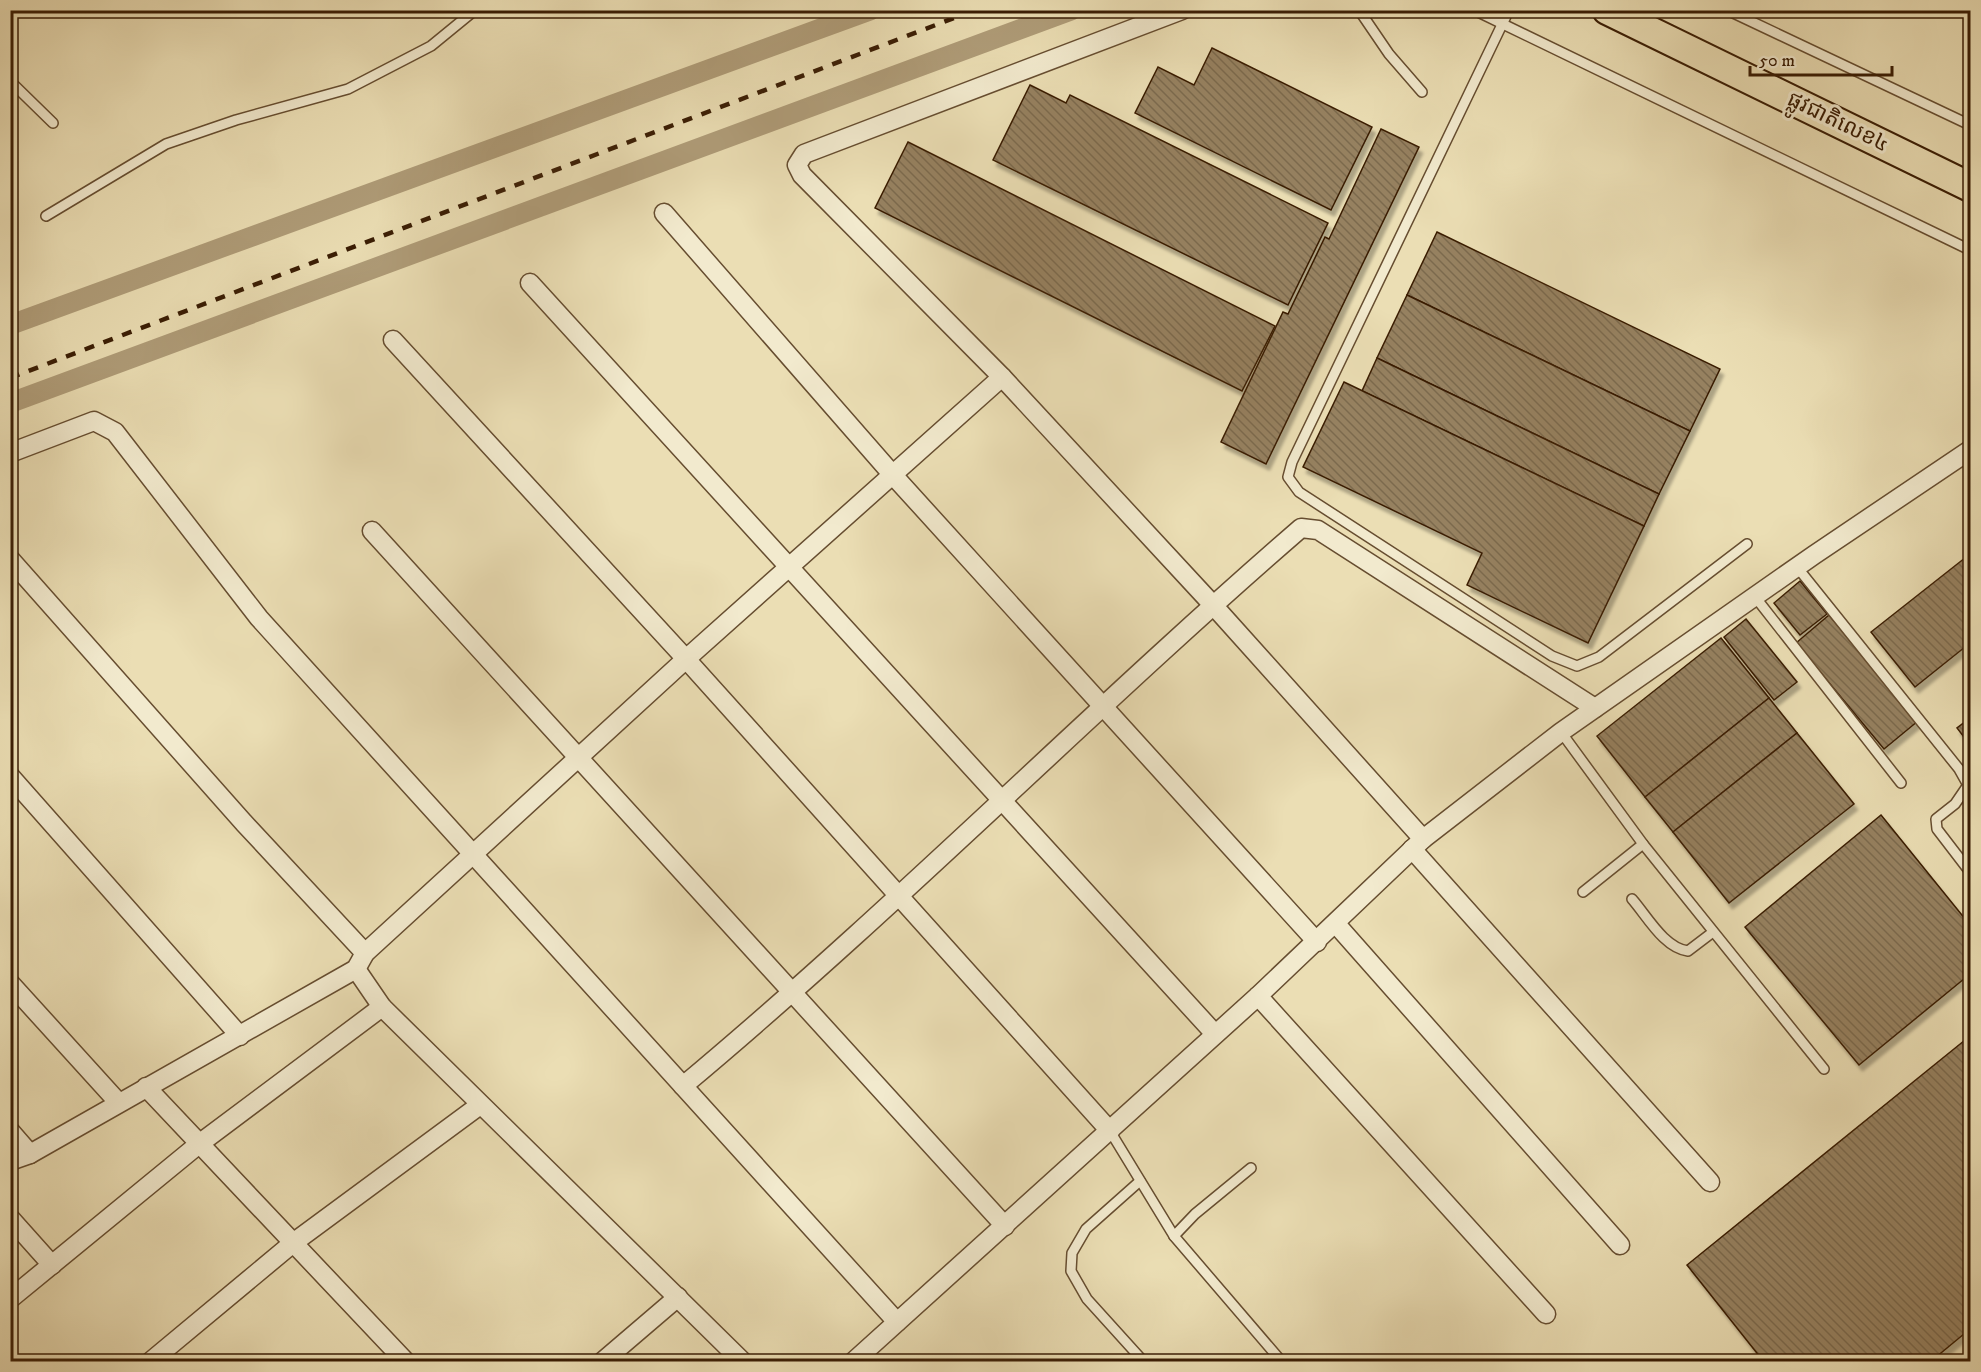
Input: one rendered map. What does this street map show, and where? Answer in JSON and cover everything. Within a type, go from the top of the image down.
[{"type":"highway","name":"ផ្លូវជាតិលេខ៤","points":[[1608,10],[1971,187]]},
{"type":"street","points":[[1182,10],[804,154],[797,165],[802,175],[1002,377],[1213,605],[1710,1182]]},
{"type":"street","points":[[664,213],[892,474],[1317,942]]},
{"type":"street","points":[[530,283],[1215,1034]]},
{"type":"street","points":[[393,340],[686,659],[1110,1131]]},
{"type":"street","points":[[10,1161],[30,1154],[356,969],[365,953],[686,659],[1002,377]]},
{"type":"street","points":[[10,453],[94,421],[116,432],[259,618],[897,1322]]},
{"type":"street","points":[[853,1362],[1317,942],[1418,844],[1561,732],[1756,598],[1797,567],[1971,450]]},
{"type":"street","points":[[683,1086],[792,994],[1102,706],[1301,528],[1318,530],[1595,708]]},
{"type":"street","points":[[372,531],[578,760],[1005,1226]]},
{"type":"street","points":[[10,559],[244,823],[365,953]]},
{"type":"street","points":[[10,776],[240,1036]]},
{"type":"street","points":[[1336,924],[1620,1245]]},
{"type":"street","points":[[356,969],[382,1007],[743,1362]]},
{"type":"street","points":[[10,983],[118,1102]]},
{"type":"street","points":[[1258,996],[1546,1314]]},
{"type":"street","points":[[10,1299],[199,1144],[382,1007]]},
{"type":"street","points":[[146,1087],[400,1360]]},
{"type":"street","points":[[150,1362],[293,1243],[480,1105]]},
{"type":"street","points":[[10,1131],[30,1154]]},
{"type":"street","points":[[10,1218],[52,1265]]},
{"type":"street","points":[[602,1362],[678,1297]]},
{"type":"lane","points":[[46,216],[166,144],[236,120],[348,89],[431,46],[475,10]]},
{"type":"lane","points":[[1359,10],[1389,54],[1422,92]]},
{"type":"lane","points":[[1474,10],[1971,250]]},
{"type":"lane","points":[[1509,10],[1292,462],[1288,477],[1299,492],[1552,656],[1577,666],[1599,657],[1747,544]]},
{"type":"lane","points":[[1727,10],[1971,125]]},
{"type":"lane","points":[[10,81],[53,123]]},
{"type":"lane","points":[[1797,567],[1959,769],[1968,785],[1955,804],[1936,819],[1937,829],[1971,872]]},
{"type":"lane","points":[[1756,598],[1901,783]]},
{"type":"lane","points":[[1561,732],[1643,844],[1824,1069]]},
{"type":"lane","points":[[1583,892],[1643,844]]},
{"type":"lane","points":[[1632,899],[1669,942],[1680,950],[1688,951],[1713,932]]},
{"type":"lane","points":[[1110,1131],[1174,1236],[1281,1362]]},
{"type":"lane","points":[[1174,1236],[1195,1214],[1251,1168]]},
{"type":"lane","points":[[1140,1181],[1086,1229],[1072,1253],[1071,1271],[1087,1299],[1144,1362]]},
{"type":"building","points":[[1212,48],[1372,127],[1331,210],[1135,113],[1158,67],[1194,85]]},
{"type":"building","points":[[1030,85],[1066,103],[1070,95],[1328,223],[1288,305],[993,160]]},
{"type":"building","points":[[1381,129],[1419,147],[1266,464],[1221,442],[1283,312],[1288,314],[1325,237],[1329,239]]},
{"type":"building","points":[[908,142],[1275,326],[1242,391],[875,208]]},
{"type":"building","points":[[1437,232],[1720,369],[1690,431],[1407,295]]},
{"type":"building","points":[[1407,295],[1690,431],[1659,494],[1377,358]]},
{"type":"building","points":[[1377,358],[1659,494],[1644,526],[1362,391]]},
{"type":"building","points":[[1344,382],[1644,526],[1588,643],[1467,585],[1482,553],[1303,467]]},
{"type":"building","points":[[1970,554],[1970,643],[1915,687],[1871,632]]},
{"type":"building","points":[[1800,581],[1827,614],[1800,635],[1774,603]]},
{"type":"building","points":[[1829,615],[1918,721],[1884,749],[1796,643]]},
{"type":"building","points":[[1746,619],[1797,682],[1774,700],[1724,637]]},
{"type":"building","points":[[1721,638],[1769,698],[1645,797],[1597,736]]},
{"type":"building","points":[[1769,698],[1797,733],[1673,832],[1645,797]]},
{"type":"building","points":[[1970,718],[1970,745],[1957,728]]},
{"type":"building","points":[[1797,733],[1854,804],[1729,903],[1673,832]]},
{"type":"building","points":[[1881,815],[1970,925],[1970,974],[1859,1065],[1745,927]]},
{"type":"building","points":[[1970,1036],[1970,1329],[1930,1362],[1764,1362],[1687,1265]]},
{"type":"waterway","points":[[10,325],[871,10]]},
{"type":"waterway","points":[[10,403],[1072,10]]},
{"type":"railway","points":[[10,378],[975,10]]}]
